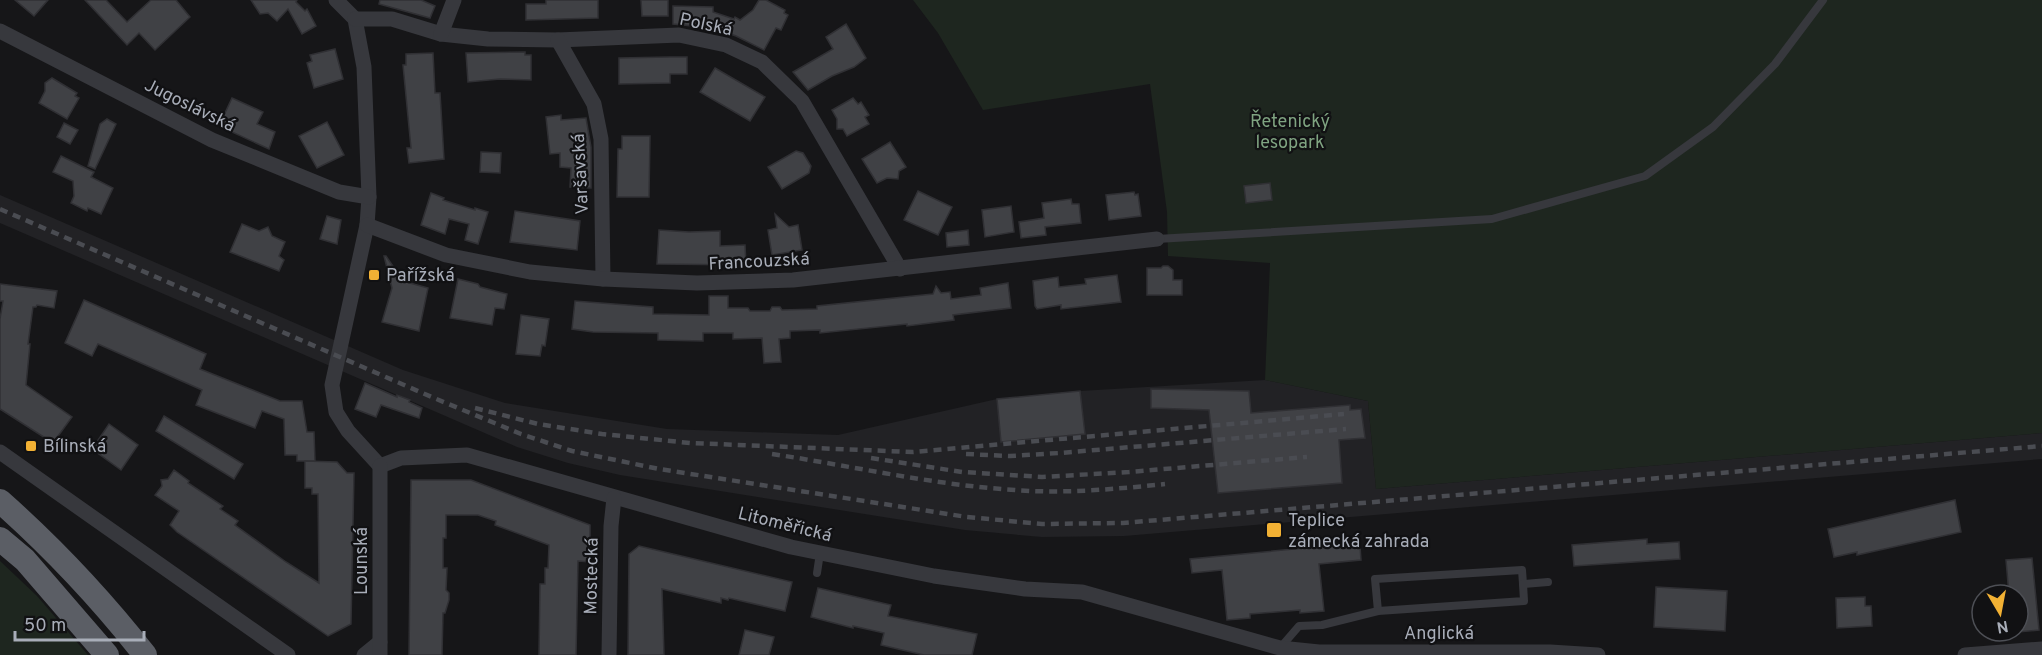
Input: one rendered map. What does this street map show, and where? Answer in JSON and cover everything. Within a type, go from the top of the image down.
[{"type":"highway","points":[[0,501],[31,528],[103,603],[145,655]]},
{"type":"highway","points":[[31,528],[65,543],[94,572],[165,655]]},
{"type":"highway","points":[[0,539],[25,560],[107,655]]},
{"type":"street","points":[[336,0],[355,19],[364,67],[369,197],[367,225],[332,385],[336,412],[348,431],[380,466]]},
{"type":"street","points":[[441,34],[454,0]]},
{"type":"street","name":"Polská","points":[[355,19],[392,19],[441,34],[488,39],[558,40],[679,35],[726,45],[762,62],[802,101],[900,269]]},
{"type":"street","name":"Jugoslávská","points":[[0,31],[212,140],[339,192],[369,197]]},
{"type":"street","name":"Varšavská","points":[[558,40],[594,104],[601,139],[603,279]]},
{"type":"street","name":"Francouzská","points":[[367,225],[446,255],[530,272],[697,284],[793,280],[1157,239]]},
{"type":"street","points":[[0,452],[288,655]]},
{"type":"street","name":"Litoměřická","points":[[380,466],[401,458],[467,455],[791,547],[934,576],[1025,588],[1082,592],[1280,651]]},
{"type":"street","name":"Lounská","points":[[380,466],[380,648]]},
{"type":"street","name":"Mostecká","points":[[609,655],[611,526],[614,498]]},
{"type":"street","points":[[364,655],[380,648]]},
{"type":"street","points":[[1965,655],[2042,649]]},
{"type":"street","name":"Anglická","points":[[1280,651],[1598,655]]},
{"type":"lane","points":[[1157,239],[1492,219],[1645,176],[1713,127],[1775,64],[1823,0]]},
{"type":"lane","points":[[817,573],[820,553]]},
{"type":"lane","points":[[1280,651],[1299,626],[1322,625],[1378,610],[1524,601],[1522,570],[1375,579],[1378,610]]},
{"type":"lane","points":[[1523,584],[1548,582]]},
{"type":"shaded area","points":[[0,195],[403,370],[505,403],[667,429],[838,435],[997,399],[1080,391],[1265,380],[1368,401],[1376,489],[2042,433],[2042,459],[1124,536],[1042,537],[965,530],[620,475],[568,463],[517,447],[0,223]]},
{"type":"green space","name":"Řetenický lesopark","points":[[913,0],[2042,0],[2042,433],[1376,489],[1368,401],[1265,380],[1270,263],[1168,256],[1167,212],[1150,84],[983,110],[938,33]]},
{"type":"green space","points":[[0,561],[37,596],[88,655],[0,655]]},
{"type":"building","points":[[15,0],[48,0],[34,16]]},
{"type":"building","points":[[85,0],[106,0],[127,22],[151,0],[176,0],[190,17],[155,50],[139,33],[127,45]]},
{"type":"building","points":[[251,0],[297,0],[296,2],[305,11],[307,9],[316,26],[302,34],[288,9],[277,21],[268,13],[260,14]]},
{"type":"building","points":[[380,0],[421,0],[435,6],[430,18],[379,4]]},
{"type":"building","points":[[546,0],[598,0],[598,18],[526,20],[526,4],[546,4]]},
{"type":"building","points":[[641,0],[668,0],[668,16],[642,16]]},
{"type":"building","points":[[759,0],[766,0],[785,10],[784,13],[788,15],[781,30],[776,28],[764,50],[713,28],[673,24],[673,6],[713,7],[713,12],[740,20],[753,10]]},
{"type":"building","points":[[846,24],[866,58],[854,67],[808,90],[793,72],[833,49],[826,37]]},
{"type":"building","points":[[335,49],[343,79],[314,88],[307,63],[312,61],[310,55]]},
{"type":"building","points":[[525,52],[525,55],[531,55],[531,80],[500,79],[468,82],[466,53]]},
{"type":"building","points":[[433,53],[435,93],[440,93],[444,159],[409,163],[407,148],[411,148],[403,65],[406,65],[406,54]]},
{"type":"building","points":[[687,57],[687,74],[670,74],[670,83],[619,84],[619,58]]},
{"type":"building","points":[[715,68],[765,97],[750,121],[700,92]]},
{"type":"building","points":[[52,78],[77,93],[75,96],[79,98],[67,119],[39,103],[45,91],[45,83]]},
{"type":"building","points":[[232,98],[263,112],[257,124],[275,132],[269,149],[219,126]]},
{"type":"building","points":[[853,98],[858,104],[861,102],[869,115],[865,117],[869,124],[847,136],[843,129],[837,129],[837,119],[832,110]]},
{"type":"building","points":[[561,115],[561,120],[586,118],[591,147],[591,188],[570,187],[571,168],[560,167],[560,153],[550,154],[546,117]]},
{"type":"building","points":[[107,119],[116,124],[95,169],[88,166],[100,124]]},
{"type":"building","points":[[327,122],[344,155],[317,168],[299,136]]},
{"type":"building","points":[[64,123],[78,130],[70,144],[57,137]]},
{"type":"building","points":[[622,136],[650,136],[649,197],[617,197],[618,149],[622,149]]},
{"type":"building","points":[[890,142],[906,167],[899,171],[898,179],[887,178],[877,183],[862,159]]},
{"type":"building","points":[[796,151],[803,153],[811,166],[809,173],[782,189],[768,167]]},
{"type":"building","points":[[481,152],[501,153],[500,173],[480,172]]},
{"type":"building","points":[[61,156],[94,172],[91,177],[113,188],[101,214],[88,208],[87,211],[71,203],[74,196],[73,181],[53,172]]},
{"type":"building","points":[[1270,183],[1272,200],[1246,203],[1244,186]]},
{"type":"building","points":[[918,191],[952,207],[938,235],[904,220]]},
{"type":"building","points":[[1134,192],[1135,195],[1138,194],[1141,216],[1109,220],[1106,195]]},
{"type":"building","points":[[431,193],[444,198],[443,200],[488,212],[478,244],[465,240],[469,224],[449,219],[445,234],[421,225]]},
{"type":"building","points":[[1071,199],[1072,204],[1079,204],[1081,223],[1045,227],[1046,235],[1021,238],[1019,222],[1044,218],[1042,203]]},
{"type":"building","points":[[1011,206],[1014,232],[985,237],[982,210]]},
{"type":"building","points":[[515,211],[580,221],[577,250],[510,242]]},
{"type":"building","points":[[775,214],[789,227],[798,225],[802,250],[772,255],[768,230],[777,228]]},
{"type":"building","points":[[327,216],[341,220],[337,244],[320,239]]},
{"type":"building","points":[[242,224],[259,231],[268,227],[272,236],[285,242],[279,256],[284,260],[279,271],[230,252]]},
{"type":"building","points":[[659,230],[720,231],[720,246],[745,245],[746,265],[657,264]]},
{"type":"building","points":[[968,230],[969,245],[947,247],[946,233]]},
{"type":"building","points":[[384,256],[403,281],[428,288],[419,331],[382,322],[392,288]]},
{"type":"building","points":[[1168,266],[1173,270],[1173,280],[1182,280],[1182,295],[1147,295],[1147,268]]},
{"type":"building","points":[[1117,275],[1121,302],[1061,309],[1061,305],[1037,309],[1035,306],[1033,281],[1058,277],[1059,287],[1086,284],[1085,279]]},
{"type":"building","points":[[458,279],[507,294],[504,309],[495,308],[492,325],[450,318]]},
{"type":"building","points":[[1008,283],[1011,308],[953,315],[954,320],[907,326],[907,324],[820,333],[820,330],[790,331],[790,338],[779,339],[781,362],[764,363],[762,338],[733,339],[733,333],[703,333],[703,341],[658,340],[658,333],[593,332],[572,329],[575,301],[653,307],[653,314],[709,315],[709,296],[728,296],[728,308],[748,308],[750,311],[770,311],[772,307],[780,307],[782,310],[817,309],[817,306],[933,294],[936,286],[941,293],[950,292],[951,299],[981,295],[980,288]]},
{"type":"building","points":[[0,284],[57,291],[54,308],[37,305],[33,307],[26,385],[72,417],[53,443],[0,409],[0,319],[3,301],[0,301]]},
{"type":"building","points":[[84,300],[206,354],[200,369],[280,401],[302,401],[307,432],[314,432],[315,461],[297,461],[297,455],[285,455],[284,419],[262,411],[255,428],[196,405],[202,390],[98,344],[92,356],[65,343]]},
{"type":"building","points":[[521,315],[549,319],[545,346],[542,345],[540,356],[516,354]]},
{"type":"building","points":[[365,383],[410,400],[409,402],[422,408],[419,418],[381,405],[376,417],[355,409]]},
{"type":"building","points":[[1151,389],[1249,391],[1251,413],[1350,405],[1350,410],[1361,409],[1365,438],[1339,440],[1342,483],[1218,493],[1209,410],[1151,408]]},
{"type":"building","points":[[1080,391],[1085,434],[1001,442],[997,399]]},
{"type":"building","points":[[164,416],[243,464],[234,479],[156,431]]},
{"type":"building","points":[[109,424],[138,445],[121,470],[92,449]]},
{"type":"building","points":[[305,461],[337,462],[347,473],[354,473],[351,624],[328,636],[177,532],[170,525],[179,511],[155,495],[162,486],[161,480],[168,479],[174,470],[189,481],[188,483],[223,506],[220,509],[238,521],[235,525],[319,583],[318,494],[312,494],[312,488],[305,488]]},
{"type":"building","points":[[411,480],[471,480],[590,525],[590,562],[578,561],[576,655],[539,655],[540,584],[545,584],[549,545],[495,525],[496,521],[478,515],[446,515],[443,568],[447,568],[446,590],[449,593],[449,600],[445,613],[443,613],[442,655],[409,655]]},
{"type":"building","points":[[1955,500],[1961,532],[1857,555],[1857,552],[1834,557],[1828,529]]},
{"type":"building","points":[[1647,539],[1647,544],[1679,542],[1680,559],[1574,566],[1572,545]]},
{"type":"building","points":[[1347,544],[1348,547],[1360,546],[1361,560],[1319,564],[1324,611],[1300,613],[1300,610],[1250,614],[1250,618],[1227,620],[1222,570],[1192,573],[1190,559]]},
{"type":"building","points":[[639,546],[792,582],[785,611],[729,598],[728,600],[721,598],[721,603],[662,589],[664,655],[628,655],[629,554]]},
{"type":"building","points":[[2032,558],[2039,630],[2030,631],[2030,583],[2008,583],[2006,560]]},
{"type":"building","points":[[1656,587],[1727,591],[1725,631],[1654,627]]},
{"type":"building","points":[[818,588],[891,605],[888,616],[977,634],[972,655],[924,655],[881,645],[884,633],[811,617]]},
{"type":"building","points":[[1865,597],[1865,606],[1871,606],[1872,626],[1837,628],[1836,598]]},
{"type":"building","points":[[745,630],[774,637],[769,655],[739,655]]},
{"type":"railway","points":[[0,209],[434,398],[521,434],[572,451],[659,469],[967,517],[1042,524],[1123,523],[2042,446]]},
{"type":"railway","points":[[475,408],[538,424],[602,434],[690,443],[913,452],[1344,414]]},
{"type":"railway","points":[[966,454],[1010,456],[1060,453],[1346,429]]},
{"type":"railway","points":[[772,454],[984,488],[1072,491],[1165,484]]},
{"type":"railway","points":[[871,458],[962,472],[1042,477],[1307,457]]},
{"type":"place","name":"Pařížská","points":[[374,275]]},
{"type":"place","name":"Bílinská","points":[[31,446]]},
{"type":"place","name":"Teplice zámecká zahrada","points":[[1274,530]]}]
